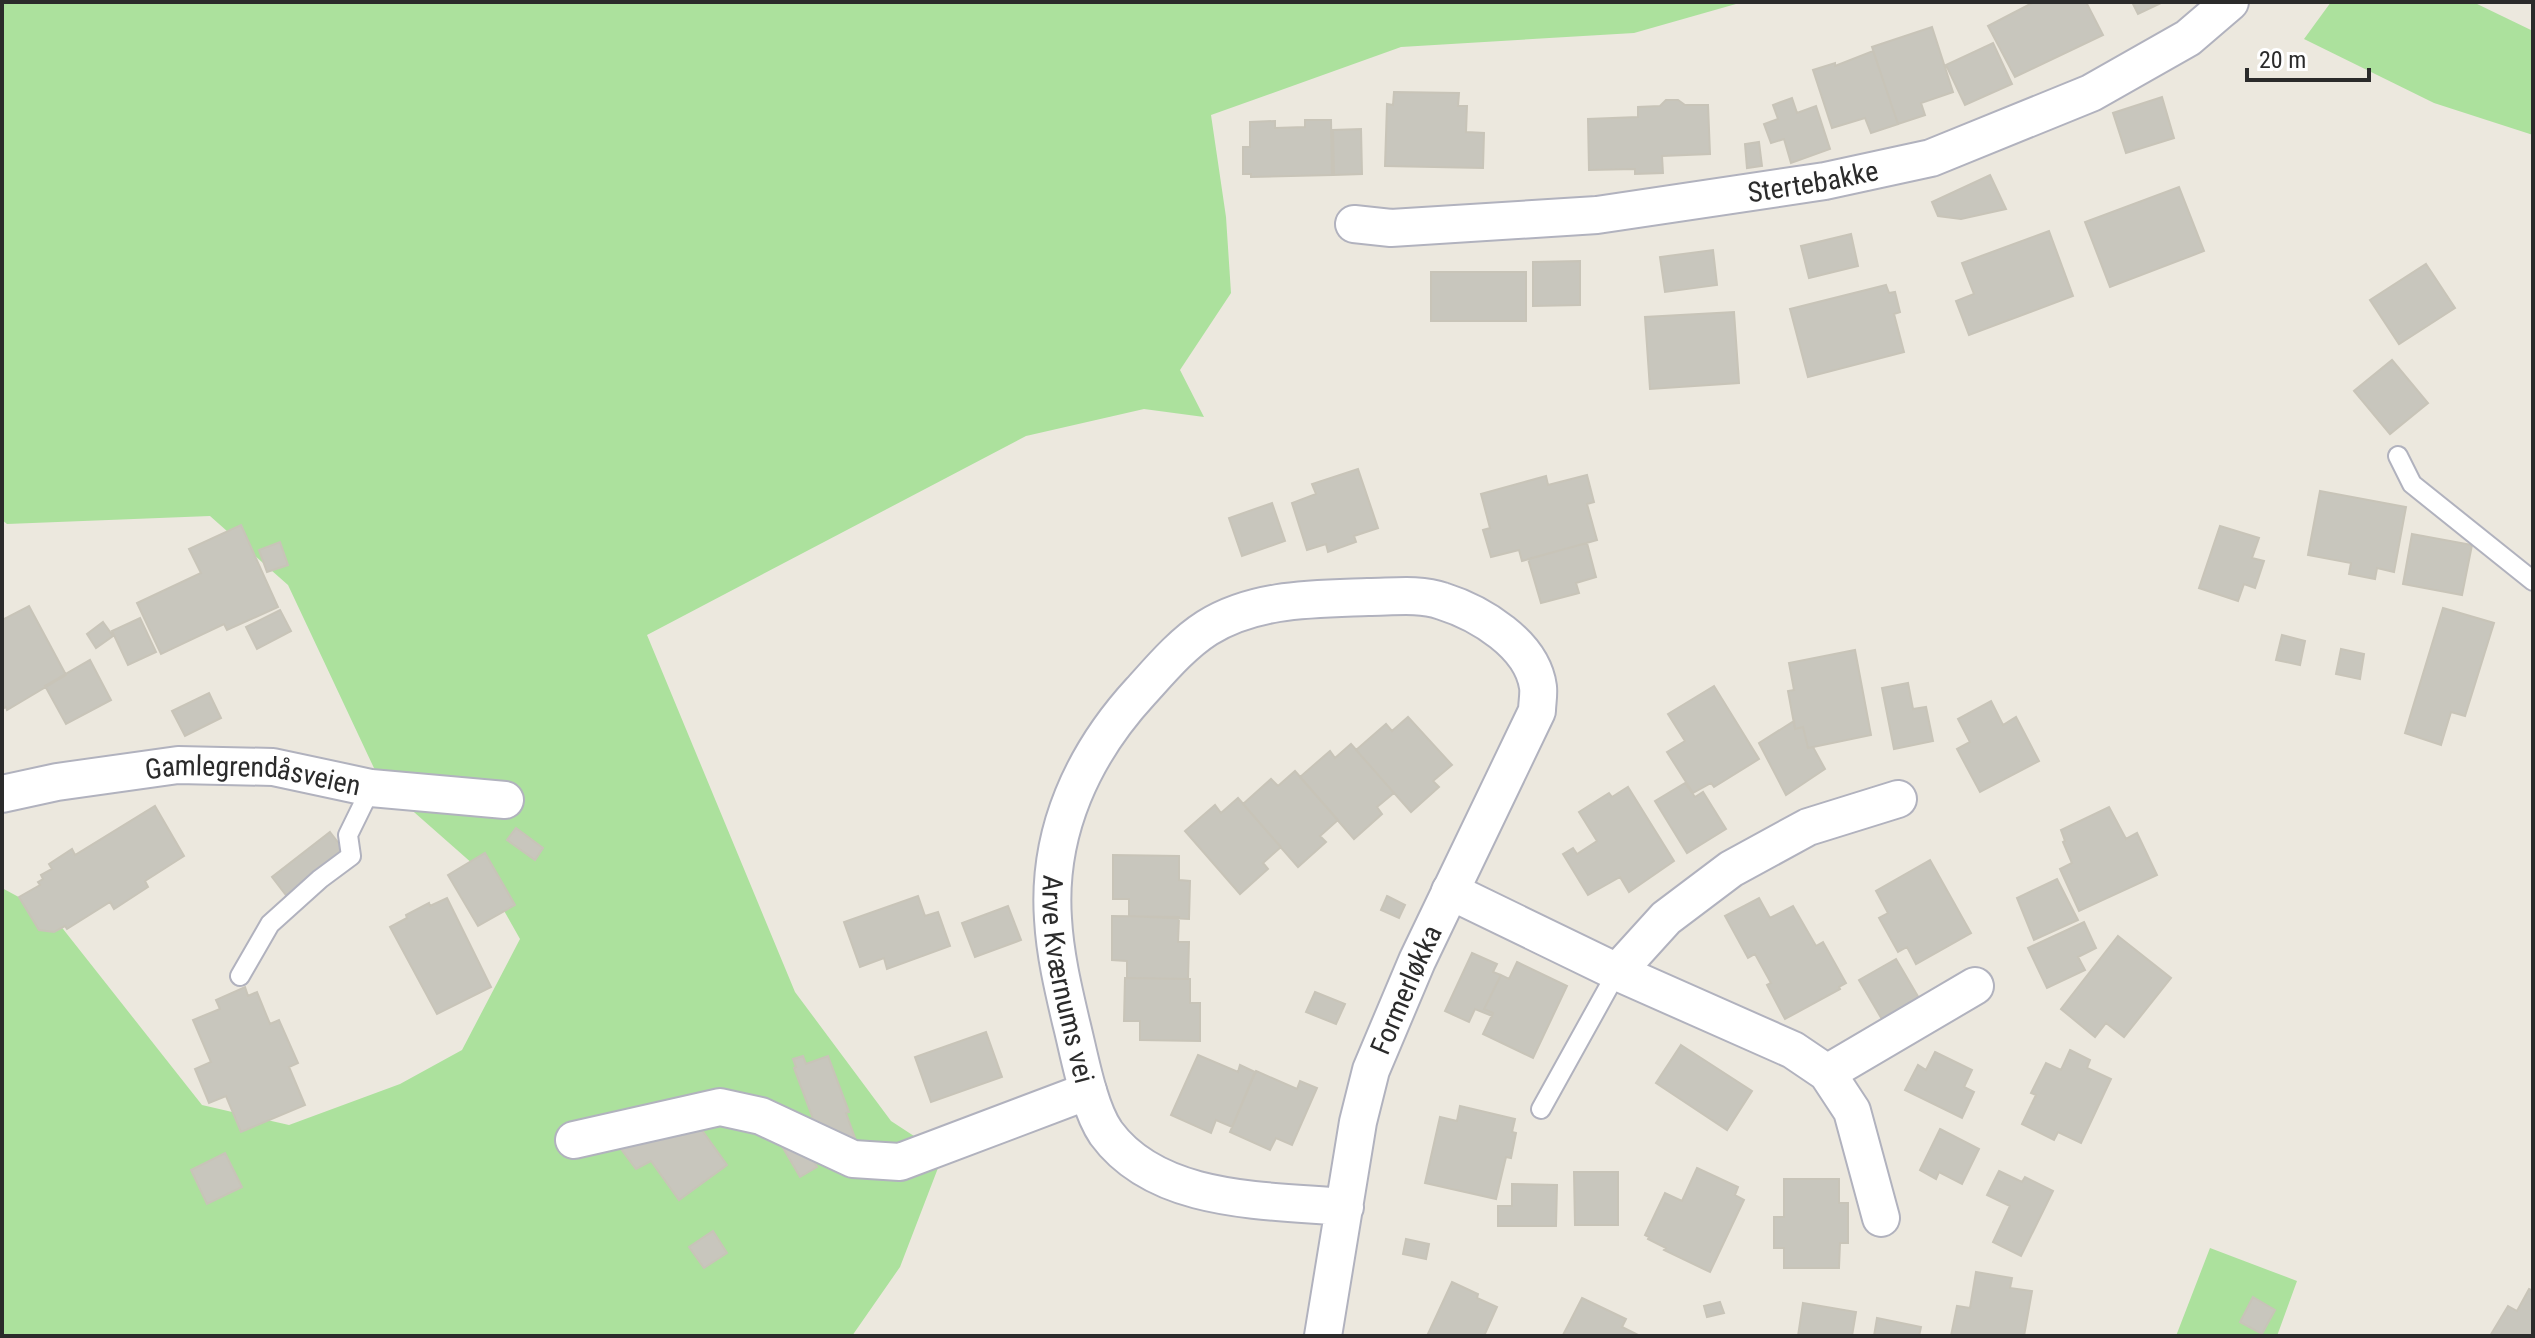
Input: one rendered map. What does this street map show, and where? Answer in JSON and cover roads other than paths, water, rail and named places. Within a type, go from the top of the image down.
[{"type":"street","name":"Stertebakke","points":[[1354,224],[1391,228],[1597,215],[1825,181],[1931,158],[2091,93],[2188,38],[2230,2]]},
{"type":"street","name":"Arve Kværnums vei","points":[[1345,1207],[1235,1197],[1176,1184],[1135,1161],[1106,1132],[1088,1091],[1061,980],[1053,919],[1053,880],[1059,841],[1079,776],[1096,746],[1123,710],[1171,659],[1207,628],[1241,612],[1294,600],[1394,596],[1439,599],[1473,614],[1510,639],[1530,662]]},
{"type":"street","name":"Formerløkka","points":[[1323,1336],[1358,1122],[1371,1070],[1417,961],[1537,711],[1538,688],[1530,662]]},
{"type":"street","name":"Gamlegrendåsveien","points":[[2,794],[57,782],[178,765],[273,767],[371,788],[505,800]]},
{"type":"street","points":[[1617,972],[1666,918],[1731,869],[1808,827],[1898,799]]},
{"type":"street","points":[[1450,891],[1617,972],[1793,1050],[1827,1073],[1852,1111],[1881,1218]]},
{"type":"street","points":[[1827,1073],[1975,986]]},
{"type":"street","points":[[574,1140],[720,1107],[761,1116],[853,1159],[900,1162],[1088,1091]]},
{"type":"lane","points":[[2398,456],[2412,484],[2533,581]]},
{"type":"lane","points":[[240,976],[270,924],[351,856],[348,835],[371,788]]},
{"type":"lane","points":[[1541,1109],[1617,972]]}]
